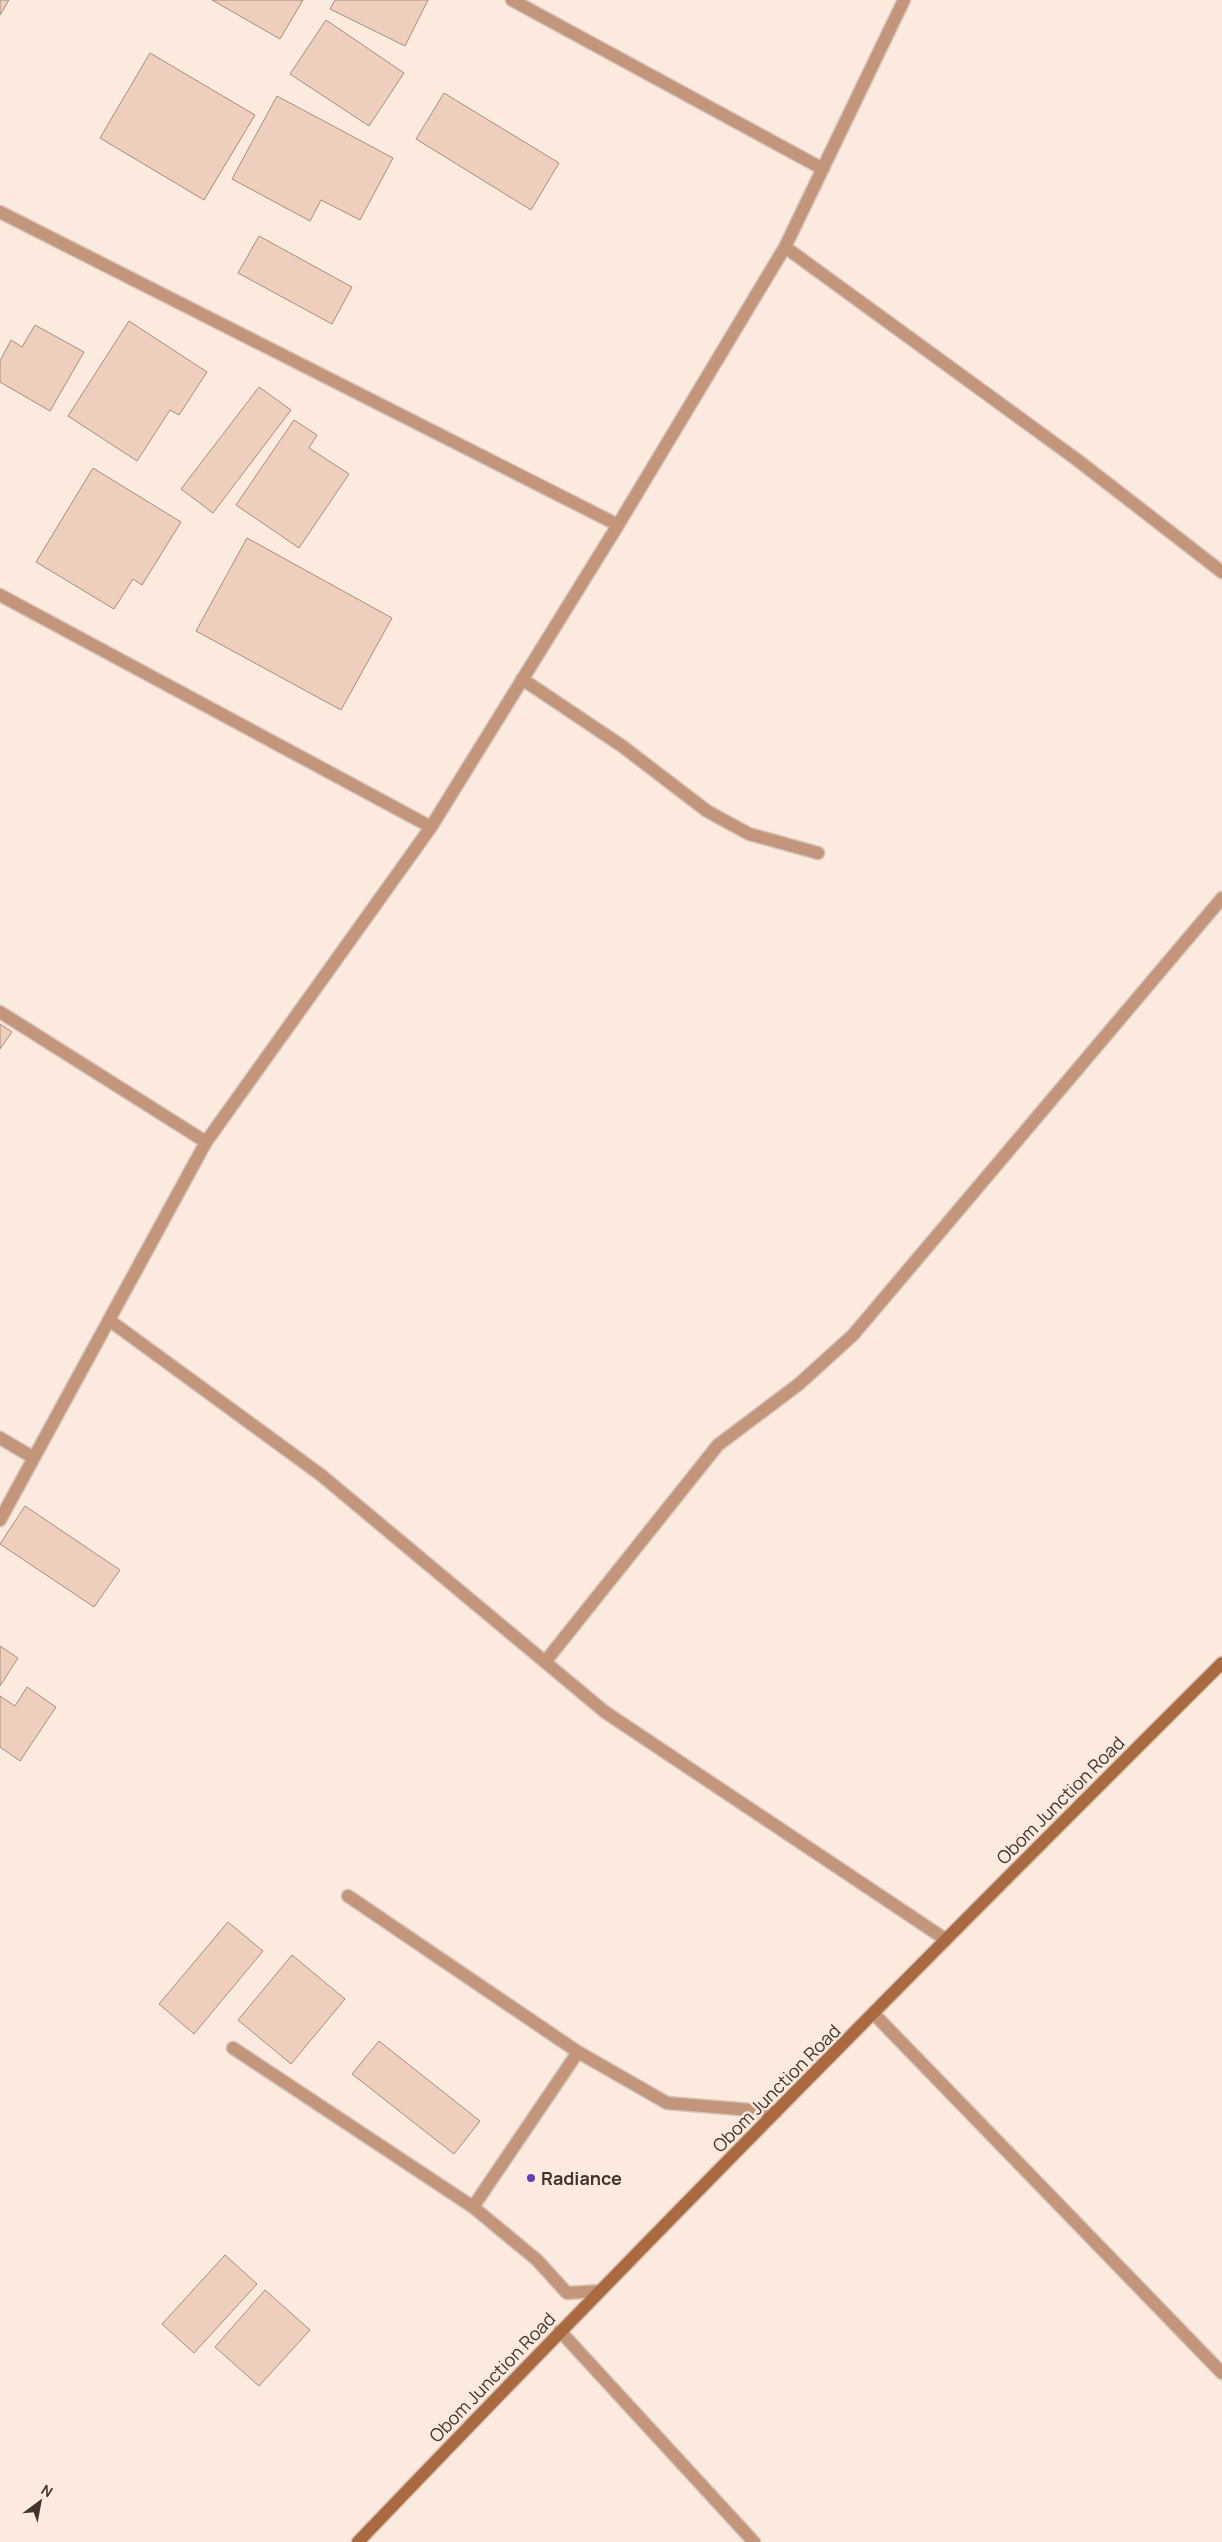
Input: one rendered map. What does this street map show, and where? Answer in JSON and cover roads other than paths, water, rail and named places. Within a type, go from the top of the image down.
[{"type":"main road","name":"Obom Junction Road","points":[[358,2542],[560,2330],[874,2014],[945,1939],[1222,1663]]},
{"type":"street","points":[[512,0],[823,169]]},
{"type":"street","points":[[0,1520],[206,1142],[431,827],[618,525],[785,246],[904,0]]},
{"type":"street","points":[[0,212],[618,525]]},
{"type":"street","points":[[785,246],[1076,459],[1222,572]]},
{"type":"street","points":[[0,596],[431,827]]},
{"type":"street","points":[[522,679],[622,746],[707,811],[749,834],[818,853]]},
{"type":"street","points":[[545,1662],[718,1445],[798,1384],[853,1335],[1222,898]]},
{"type":"street","points":[[0,1012],[206,1142]]},
{"type":"street","points":[[109,1320],[322,1475],[605,1712],[945,1939]]},
{"type":"street","points":[[0,1438],[34,1458]]},
{"type":"street","points":[[348,1896],[578,2052],[667,2103],[776,2112]]},
{"type":"street","points":[[874,2014],[1222,2373]]},
{"type":"street","points":[[233,2048],[473,2207],[537,2260],[567,2293],[600,2291]]},
{"type":"street","points":[[473,2207],[578,2052]]},
{"type":"street","points":[[560,2330],[754,2542]]},
{"type":"place","name":"Radiance","points":[[531,2178]]}]
